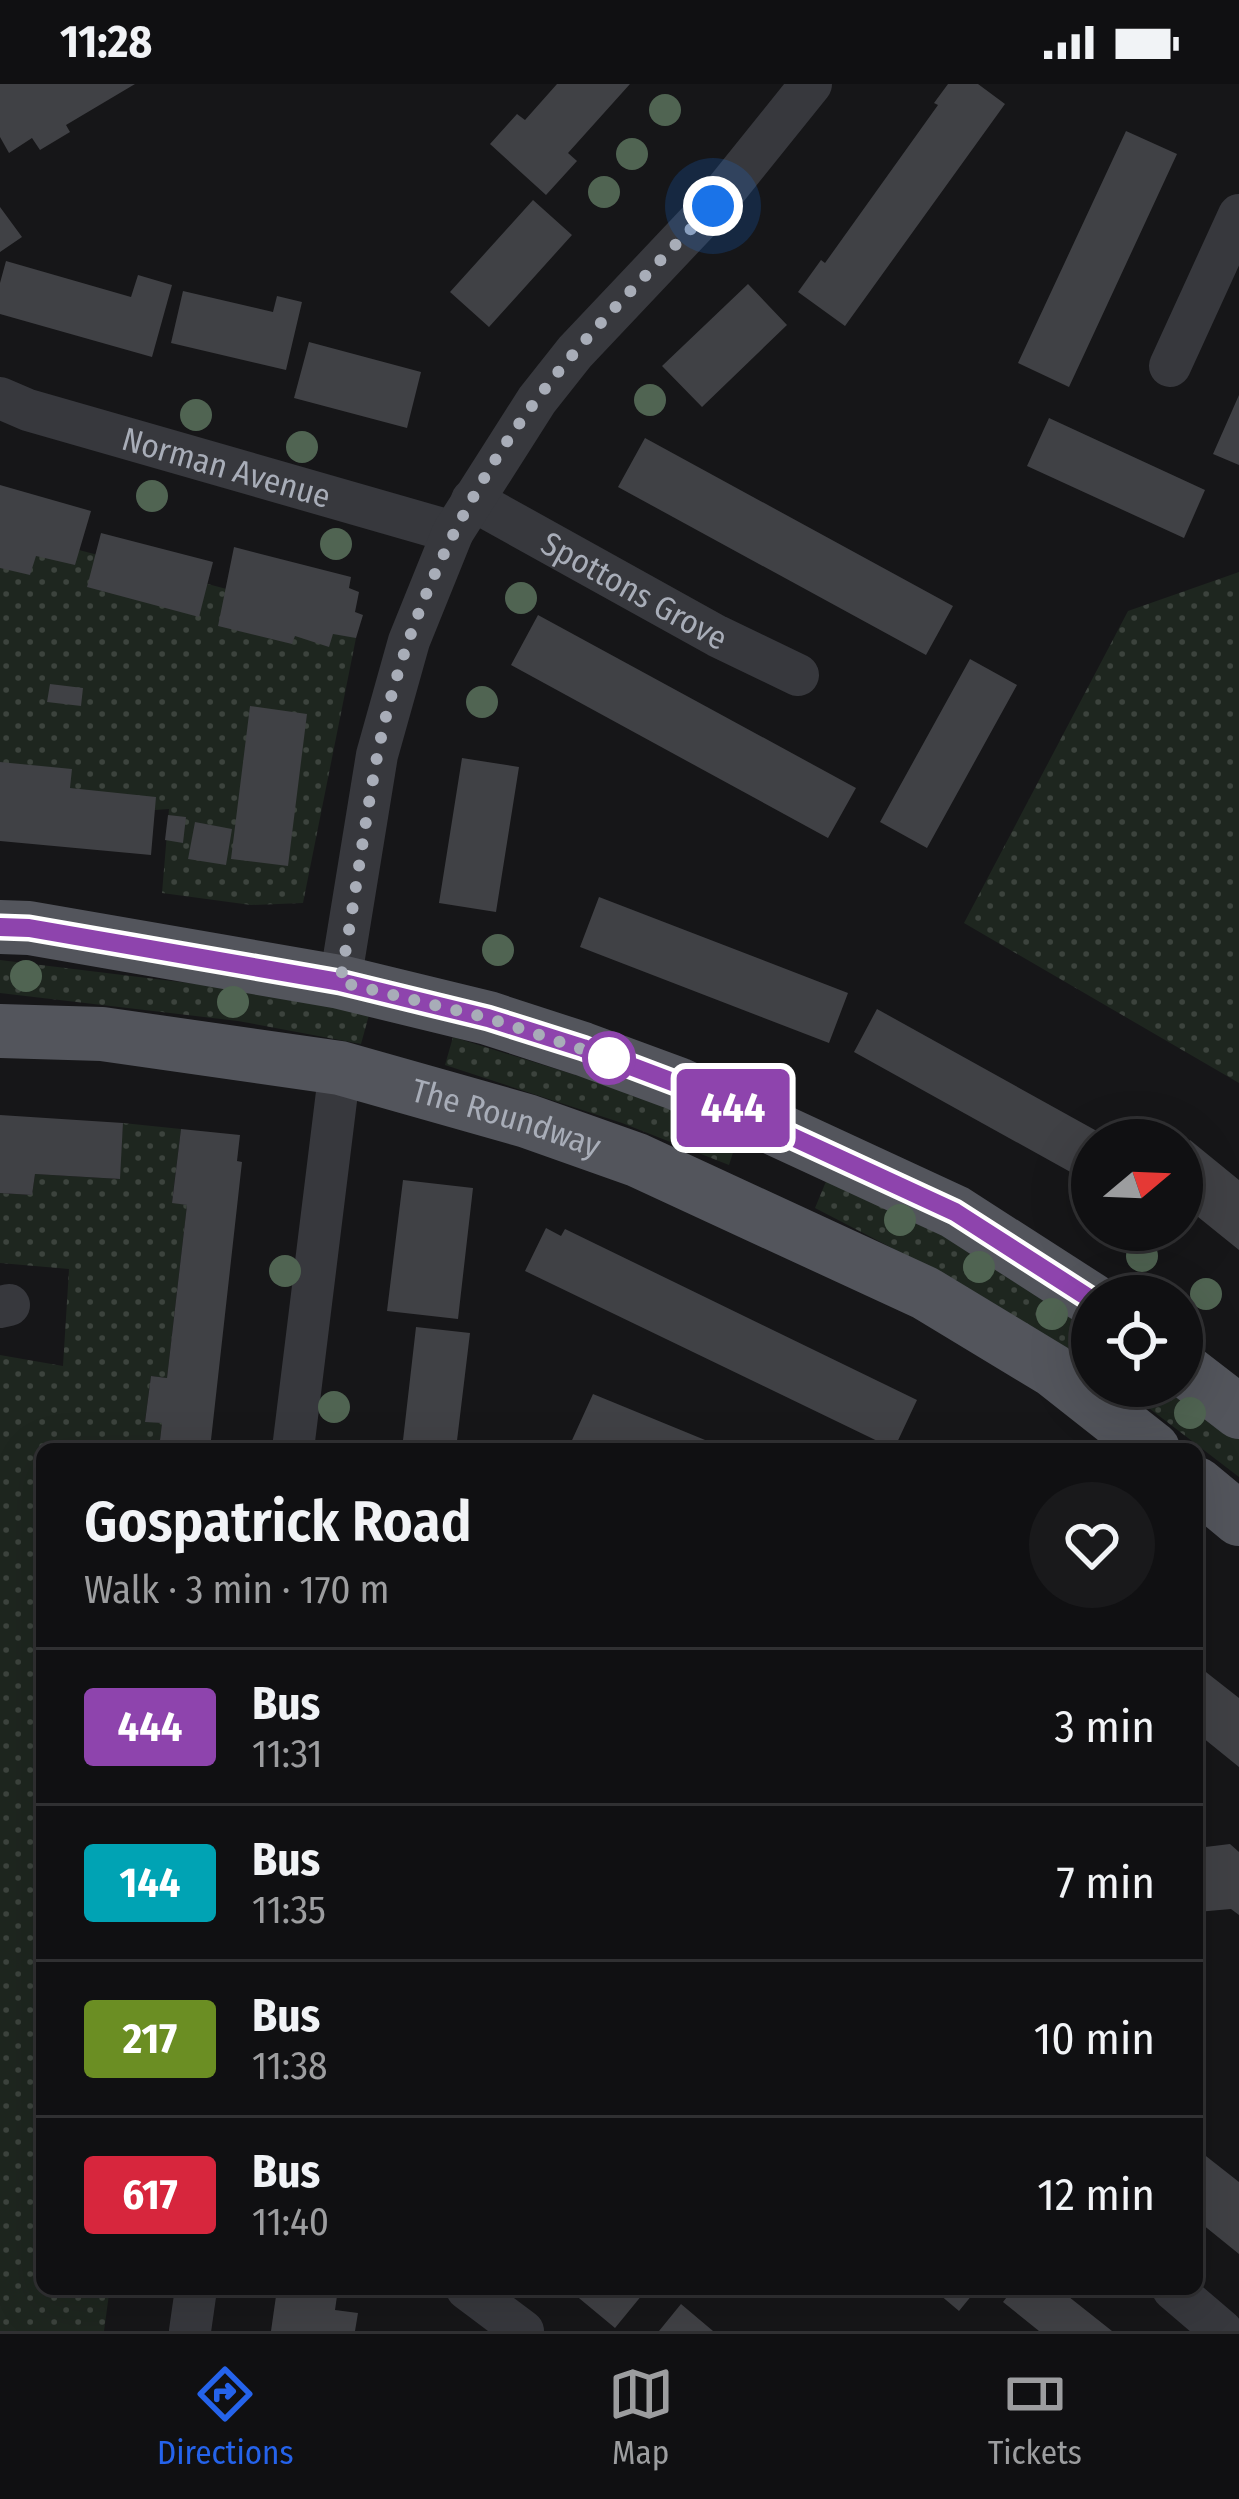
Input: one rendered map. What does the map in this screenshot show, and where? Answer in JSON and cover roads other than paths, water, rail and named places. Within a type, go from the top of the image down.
[{"type":"main road","points":[[0,927],[29,928],[340,982],[488,1018],[583,1048],[678,1084],[955,1212],[1071,1287]]},
{"type":"main road","name":"The Roundway","points":[[0,1030],[102,1034],[340,1068],[527,1121],[638,1160],[925,1293],[1054,1370],[1145,1443]]},
{"type":"main road","points":[[749,1208],[782,1130]]},
{"type":"main road","points":[[1203,1384],[1239,1412]]},
{"type":"main road","points":[[1203,1489],[1239,1519]]},
{"type":"street","points":[[340,982],[377,755],[409,641],[462,516],[537,400],[575,352],[713,206],[811,84]]},
{"type":"street","points":[[1170,366],[1239,215]]},
{"type":"street","name":"Norman Avenue","points":[[0,398],[28,410],[462,516]]},
{"type":"street","name":"Spottons Grove","points":[[462,516],[798,675]]},
{"type":"street","points":[[293,1443],[340,1068]]},
{"type":"street","points":[[190,2331],[195,2295]]},
{"type":"street","points":[[474,2295],[523,2331]]},
{"type":"street","points":[[1179,2295],[1222,2331]]}]
